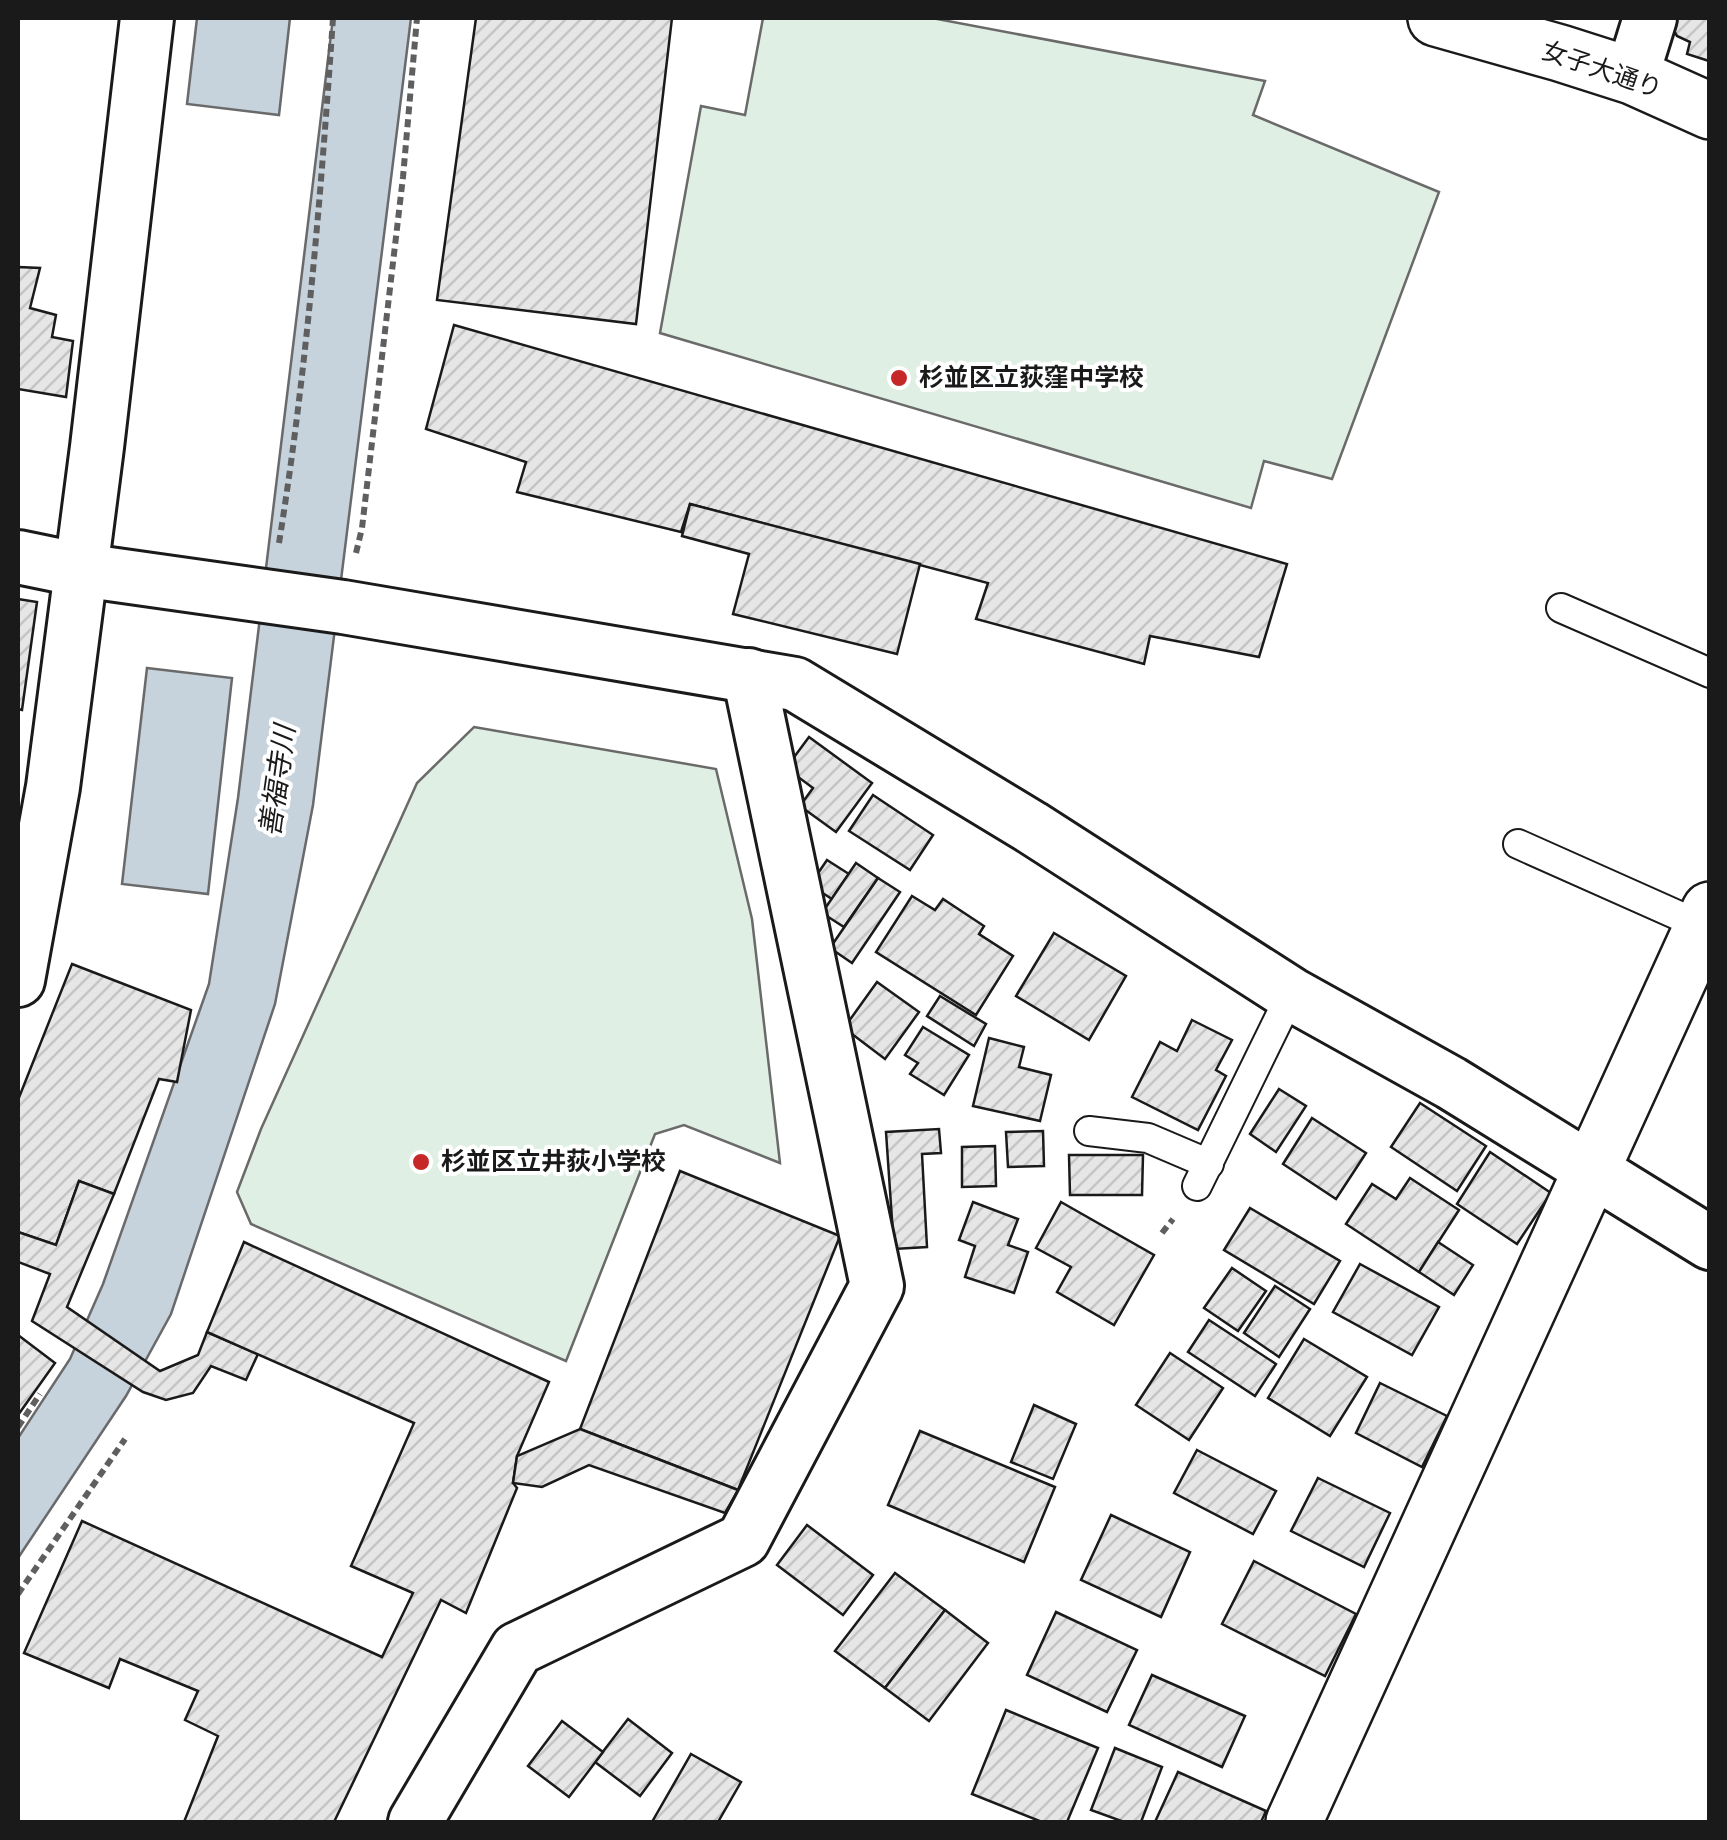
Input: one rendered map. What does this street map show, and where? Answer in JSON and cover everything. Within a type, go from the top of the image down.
[{"type":"street","points":[[18,980],[24,921],[53,788],[147,18]]},
{"type":"street","name":"女子大通り","points":[[1436,18],[1632,76],[1710,111]]},
{"type":"street","points":[[1632,76],[1650,18]]},
{"type":"street","points":[[18,557],[82,570],[343,607],[795,684],[1031,827],[1291,994],[1451,1083],[1710,1243]]},
{"type":"street","points":[[415,1822],[518,1649],[743,1540],[877,1286],[749,675]]},
{"type":"street","points":[[1294,1822],[1706,918]]},
{"type":"lane","points":[[1560,608],[1710,673]]},
{"type":"lane","points":[[1518,844],[1706,918]]},
{"type":"lane","points":[[1090,1131],[1148,1138],[1203,1175],[1291,994]]},
{"type":"path","points":[[273,598],[307,323],[332,18]]},
{"type":"path","points":[[343,607],[362,528],[418,18]]},
{"type":"path","points":[[18,1427],[40,1394]]},
{"type":"path","points":[[18,1594],[125,1438]]},
{"type":"green space","points":[[763,18],[932,18],[1265,81],[1253,115],[1439,192],[1332,479],[1264,461],[1251,508],[660,333],[701,106],[745,115]]},
{"type":"green space","points":[[474,727],[716,769],[752,919],[780,1163],[684,1125],[655,1134],[566,1361],[251,1224],[237,1192],[261,1129],[417,783]]},
{"type":"water","points":[[197,18],[290,18],[279,115],[187,104]]},
{"type":"water","name":"善福寺川","points":[[333,18],[411,18],[313,805],[275,1004],[171,1314],[126,1396],[18,1558],[18,1438],[70,1359],[103,1284],[209,984],[238,798]]},
{"type":"water","points":[[147,668],[232,678],[208,894],[122,884]]},
{"type":"building","points":[[476,18],[672,18],[636,324],[437,300]]},
{"type":"building","points":[[1672,18],[1710,18],[1709,61],[1687,54],[1690,42],[1677,36],[1670,24]]},
{"type":"building","points":[[18,267],[40,268],[30,308],[56,315],[52,337],[73,341],[66,397],[18,389]]},
{"type":"building","points":[[454,325],[1287,564],[1259,657],[1150,636],[1144,664],[976,619],[988,583],[690,504],[681,532],[517,492],[526,462],[426,429]]},
{"type":"building","points":[[690,504],[920,564],[897,654],[733,614],[749,554],[682,536]]},
{"type":"building","points":[[18,599],[37,602],[22,710],[18,709]]},
{"type":"building","points":[[809,737],[872,783],[836,832],[800,806],[813,788],[786,768]]},
{"type":"building","points":[[873,795],[933,835],[910,870],[849,831]]},
{"type":"building","points":[[827,860],[849,874],[832,899],[810,885]]},
{"type":"building","points":[[856,863],[878,878],[844,927],[822,913]]},
{"type":"building","points":[[878,878],[900,892],[852,963],[830,948]]},
{"type":"building","points":[[912,896],[935,910],[943,899],[984,926],[979,934],[1013,956],[976,1015],[876,952]]},
{"type":"building","points":[[1054,933],[1126,976],[1089,1040],[1016,996]]},
{"type":"building","points":[[72,964],[191,1010],[177,1082],[159,1079],[114,1194],[79,1181],[56,1245],[18,1232],[18,1100]]},
{"type":"building","points":[[877,982],[919,1012],[885,1059],[844,1028]]},
{"type":"building","points":[[940,996],[986,1024],[974,1046],[927,1016]]},
{"type":"building","points":[[1192,1020],[1232,1040],[1216,1070],[1226,1076],[1198,1130],[1132,1097],[1160,1042],[1177,1051]]},
{"type":"building","points":[[923,1027],[969,1055],[944,1095],[910,1074],[918,1063],[905,1055]]},
{"type":"building","points":[[989,1038],[1024,1047],[1019,1067],[1051,1075],[1040,1121],[973,1106]]},
{"type":"building","points":[[1279,1089],[1306,1106],[1276,1152],[1250,1134]]},
{"type":"building","points":[[1420,1103],[1486,1146],[1457,1191],[1391,1147]]},
{"type":"building","points":[[1312,1118],[1366,1153],[1336,1199],[1283,1164]]},
{"type":"building","points":[[939,1129],[941,1153],[922,1154],[927,1247],[894,1249],[886,1132]]},
{"type":"building","points":[[1043,1131],[1044,1166],[1008,1167],[1006,1132]]},
{"type":"building","points":[[995,1146],[996,1186],[962,1187],[962,1147]]},
{"type":"building","points":[[1490,1152],[1551,1193],[1517,1244],[1457,1204]]},
{"type":"building","points":[[1069,1155],[1143,1155],[1142,1195],[1070,1195]]},
{"type":"building","points":[[680,1171],[840,1236],[738,1490],[580,1429]]},
{"type":"building","points":[[1410,1178],[1459,1210],[1419,1272],[1346,1224],[1372,1184],[1396,1199]]},
{"type":"building","points":[[79,1181],[114,1194],[67,1307],[160,1371],[198,1355],[207,1332],[258,1354],[246,1380],[211,1366],[193,1393],[166,1400],[143,1392],[32,1321],[50,1274],[18,1262],[18,1232],[56,1245]]},
{"type":"building","points":[[973,1202],[1018,1219],[1008,1245],[1028,1252],[1014,1293],[965,1277],[975,1246],[959,1240]]},
{"type":"building","points":[[1061,1202],[1154,1255],[1114,1325],[1057,1292],[1071,1267],[1036,1248]]},
{"type":"building","points":[[1250,1208],[1340,1261],[1314,1304],[1224,1250]]},
{"type":"building","points":[[244,1242],[549,1382],[517,1456],[513,1483],[517,1488],[466,1613],[441,1600],[334,1822],[184,1822],[218,1736],[185,1720],[198,1691],[120,1659],[109,1688],[24,1653],[82,1521],[382,1657],[413,1593],[351,1566],[414,1423],[207,1332]]},
{"type":"building","points":[[1438,1242],[1473,1265],[1454,1295],[1419,1272]]},
{"type":"building","points":[[1360,1264],[1439,1307],[1412,1355],[1333,1312]]},
{"type":"building","points":[[1232,1268],[1266,1291],[1238,1331],[1204,1308]]},
{"type":"building","points":[[1275,1286],[1310,1309],[1279,1357],[1244,1333]]},
{"type":"building","points":[[1209,1320],[1276,1364],[1255,1396],[1188,1352]]},
{"type":"building","points":[[18,1335],[55,1363],[18,1415]]},
{"type":"building","points":[[1304,1339],[1367,1377],[1330,1436],[1268,1398]]},
{"type":"building","points":[[1170,1353],[1223,1388],[1189,1440],[1136,1405]]},
{"type":"building","points":[[1380,1383],[1447,1416],[1422,1467],[1356,1433]]},
{"type":"building","points":[[1034,1405],[1076,1424],[1053,1479],[1011,1462]]},
{"type":"building","points":[[580,1429],[738,1490],[725,1513],[589,1465],[542,1487],[513,1483],[517,1456]]},
{"type":"building","points":[[920,1431],[1055,1487],[1024,1562],[888,1505]]},
{"type":"building","points":[[1197,1450],[1276,1491],[1253,1534],[1174,1493]]},
{"type":"building","points":[[1318,1478],[1390,1513],[1364,1567],[1291,1531]]},
{"type":"building","points":[[1111,1515],[1190,1552],[1161,1617],[1081,1580]]},
{"type":"building","points":[[807,1525],[873,1575],[843,1615],[777,1565]]},
{"type":"building","points":[[1254,1561],[1356,1614],[1325,1676],[1222,1624]]},
{"type":"building","points":[[895,1573],[945,1610],[885,1688],[835,1651]]},
{"type":"building","points":[[945,1610],[988,1643],[929,1721],[885,1688]]},
{"type":"building","points":[[1056,1612],[1137,1650],[1107,1712],[1027,1675]]},
{"type":"building","points":[[1152,1675],[1245,1716],[1222,1767],[1129,1725]]},
{"type":"building","points":[[1006,1710],[1098,1748],[1067,1822],[1042,1822],[972,1794]]},
{"type":"building","points":[[628,1719],[672,1753],[640,1796],[595,1762]]},
{"type":"building","points":[[562,1721],[603,1752],[569,1797],[528,1766]]},
{"type":"building","points":[[1115,1748],[1162,1767],[1141,1822],[1124,1822],[1091,1810]]},
{"type":"building","points":[[691,1754],[741,1782],[718,1822],[652,1822]]},
{"type":"building","points":[[1178,1772],[1266,1811],[1261,1822],[1155,1822]]},
{"type":"place","name":"杉並区立荻窪中学校","points":[[899,378]]},
{"type":"place","name":"杉並区立井荻小学校","points":[[421,1162]]}]
